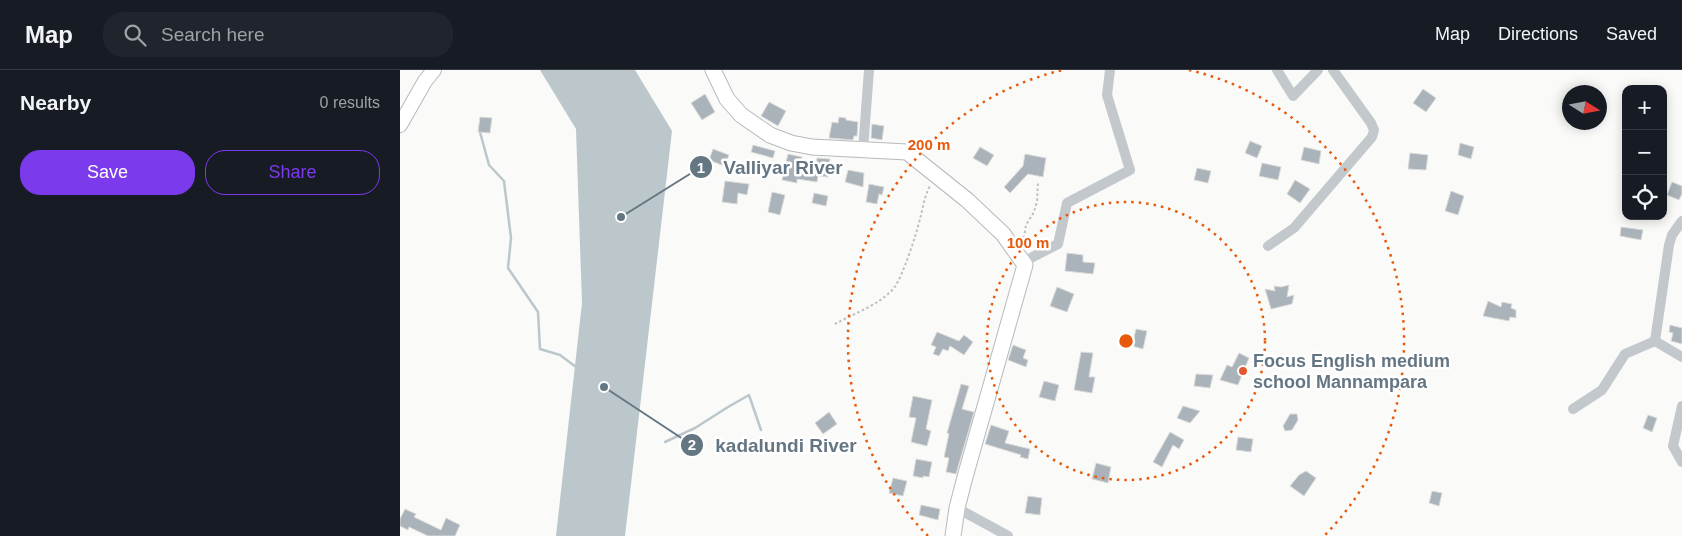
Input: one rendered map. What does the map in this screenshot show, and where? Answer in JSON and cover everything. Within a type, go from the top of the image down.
[{"type":"main road","points":[[400,125],[424,81],[434,70]]},
{"type":"main road","points":[[713,70],[728,98],[741,115],[770,135],[791,143],[812,147],[906,152],[967,200],[1002,234],[1025,265],[957,508],[953,536]]},
{"type":"street","points":[[863,150],[869,70]]},
{"type":"street","points":[[1023,262],[1058,244],[1067,203],[1130,170],[1107,95],[1110,70]]},
{"type":"street","points":[[1277,70],[1293,96],[1318,70]]},
{"type":"street","points":[[1268,246],[1294,228],[1372,137],[1374,130],[1371,123],[1333,70]]},
{"type":"street","points":[[1655,341],[1660,318],[1669,245],[1672,235],[1682,221]]},
{"type":"street","points":[[1655,341],[1682,357]]},
{"type":"street","points":[[1573,409],[1602,390],[1625,354],[1655,341]]},
{"type":"street","points":[[1682,406],[1673,446],[1682,462]]},
{"type":"street","points":[[957,508],[1008,536]]},
{"type":"path","points":[[835,324],[877,302],[894,288],[911,249],[926,193],[935,175]]},
{"type":"path","points":[[1023,262],[1024,234],[1037,201],[1038,182]]},
{"type":"shaded area","points":[[540,70],[635,70],[672,131],[625,536],[556,536],[582,303],[576,129]]},
{"type":"building","points":[[1423,89],[1436,98],[1426,112],[1413,103]]},
{"type":"building","points":[[705,94],[715,112],[702,120],[691,103]]},
{"type":"building","points":[[769,102],[786,111],[778,126],[761,116]]},
{"type":"building","points":[[480,117],[492,118],[490,133],[478,132]]},
{"type":"building","points":[[839,117],[858,122],[857,136],[854,136],[853,140],[829,138],[832,122],[838,123]]},
{"type":"building","points":[[872,124],[884,126],[882,140],[871,138]]},
{"type":"building","points":[[1250,141],[1262,146],[1257,158],[1245,153]]},
{"type":"building","points":[[1460,143],[1474,147],[1471,159],[1458,155]]},
{"type":"building","points":[[753,145],[775,151],[773,158],[751,152]]},
{"type":"building","points":[[980,147],[994,155],[987,166],[973,158]]},
{"type":"building","points":[[1304,147],[1321,151],[1319,164],[1301,160]]},
{"type":"building","points":[[713,149],[729,155],[724,166],[709,160]]},
{"type":"building","points":[[1410,153],[1428,155],[1426,170],[1408,169]]},
{"type":"building","points":[[788,154],[802,157],[800,168],[816,171],[817,158],[830,159],[828,177],[818,176],[817,182],[797,179],[797,183],[782,180]]},
{"type":"building","points":[[1025,154],[1046,158],[1043,177],[1028,174],[1010,193],[1004,187],[1023,166]]},
{"type":"building","points":[[1262,163],[1281,167],[1278,180],[1259,176]]},
{"type":"building","points":[[1197,168],[1211,171],[1208,183],[1194,180]]},
{"type":"building","points":[[848,170],[864,173],[863,187],[845,182]]},
{"type":"building","points":[[1295,180],[1310,189],[1300,203],[1287,194]]},
{"type":"building","points":[[725,181],[749,184],[747,195],[738,193],[737,204],[722,202]]},
{"type":"building","points":[[1672,182],[1682,186],[1682,194],[1679,200],[1667,195]]},
{"type":"building","points":[[869,184],[884,187],[882,195],[879,194],[877,204],[866,202]]},
{"type":"building","points":[[1451,191],[1464,196],[1458,215],[1445,211]]},
{"type":"building","points":[[772,192],[785,195],[780,215],[768,212]]},
{"type":"building","points":[[814,193],[828,196],[826,206],[812,203]]},
{"type":"building","points":[[1621,227],[1643,230],[1641,240],[1620,236]]},
{"type":"building","points":[[1067,253],[1083,255],[1083,262],[1095,263],[1093,274],[1065,271]]},
{"type":"building","points":[[1289,285],[1287,297],[1294,295],[1292,304],[1271,309],[1265,289],[1275,291],[1274,286]]},
{"type":"building","points":[[1057,287],[1074,294],[1067,312],[1050,306]]},
{"type":"building","points":[[1488,301],[1501,307],[1502,302],[1512,304],[1511,308],[1516,310],[1516,318],[1510,317],[1509,321],[1483,316]]},
{"type":"building","points":[[1670,325],[1682,328],[1682,344],[1671,341],[1673,333],[1669,332]]},
{"type":"building","points":[[1136,329],[1147,331],[1143,349],[1132,346]]},
{"type":"building","points":[[937,332],[959,341],[964,335],[973,342],[964,355],[950,346],[948,351],[943,349],[939,356],[933,354],[936,347],[931,345]]},
{"type":"building","points":[[1013,345],[1026,350],[1023,358],[1028,360],[1026,367],[1008,360]]},
{"type":"building","points":[[1081,352],[1093,353],[1089,377],[1095,377],[1092,393],[1074,390]]},
{"type":"building","points":[[1239,353],[1249,358],[1238,385],[1220,380],[1227,365],[1232,367]]},
{"type":"building","points":[[1196,374],[1213,375],[1210,388],[1194,386]]},
{"type":"building","points":[[1044,381],[1059,385],[1055,401],[1039,397]]},
{"type":"building","points":[[961,384],[969,386],[962,409],[974,412],[956,474],[946,472],[949,458],[944,457],[949,434],[947,433]]},
{"type":"building","points":[[913,396],[932,400],[926,429],[931,431],[927,446],[911,442],[916,418],[909,417]]},
{"type":"building","points":[[1183,406],[1200,411],[1190,423],[1177,418]]},
{"type":"building","points":[[829,412],[837,424],[823,434],[815,423]]},
{"type":"building","points":[[1290,414],[1297,414],[1298,420],[1292,430],[1285,431],[1283,426]]},
{"type":"building","points":[[1648,415],[1657,418],[1652,432],[1643,428]]},
{"type":"building","points":[[991,425],[1009,431],[1005,443],[1030,449],[1028,459],[985,444]]},
{"type":"building","points":[[1170,432],[1184,440],[1179,449],[1173,445],[1162,467],[1153,462]]},
{"type":"building","points":[[1238,437],[1253,439],[1251,452],[1236,450]]},
{"type":"building","points":[[916,459],[932,462],[929,477],[913,476]]},
{"type":"building","points":[[1096,463],[1111,467],[1108,483],[1092,479]]},
{"type":"building","points":[[1306,471],[1316,478],[1304,496],[1290,486],[1299,475]]},
{"type":"building","points":[[893,478],[907,481],[903,496],[889,493]]},
{"type":"building","points":[[1432,491],[1442,493],[1439,506],[1429,503]]},
{"type":"building","points":[[1028,496],[1042,498],[1040,515],[1025,513]]},
{"type":"building","points":[[921,505],[940,509],[938,520],[919,515]]},
{"type":"building","points":[[405,509],[416,514],[414,517],[441,530],[446,518],[460,525],[455,536],[428,536],[409,527],[408,530],[400,526],[400,519]]},
{"type":"waterway","points":[[480,132],[489,165],[504,181],[511,238],[508,268],[538,312],[540,349],[560,355],[576,367]]},
{"type":"waterway","points":[[665,442],[695,428],[749,395],[761,430]]},
{"type":"place","name":"Valliyar River","points":[[621,217]]},
{"type":"place","name":"Focus English medium school Mannampara","points":[[1243,371]]},
{"type":"place","name":"kadalundi River","points":[[604,387]]}]
